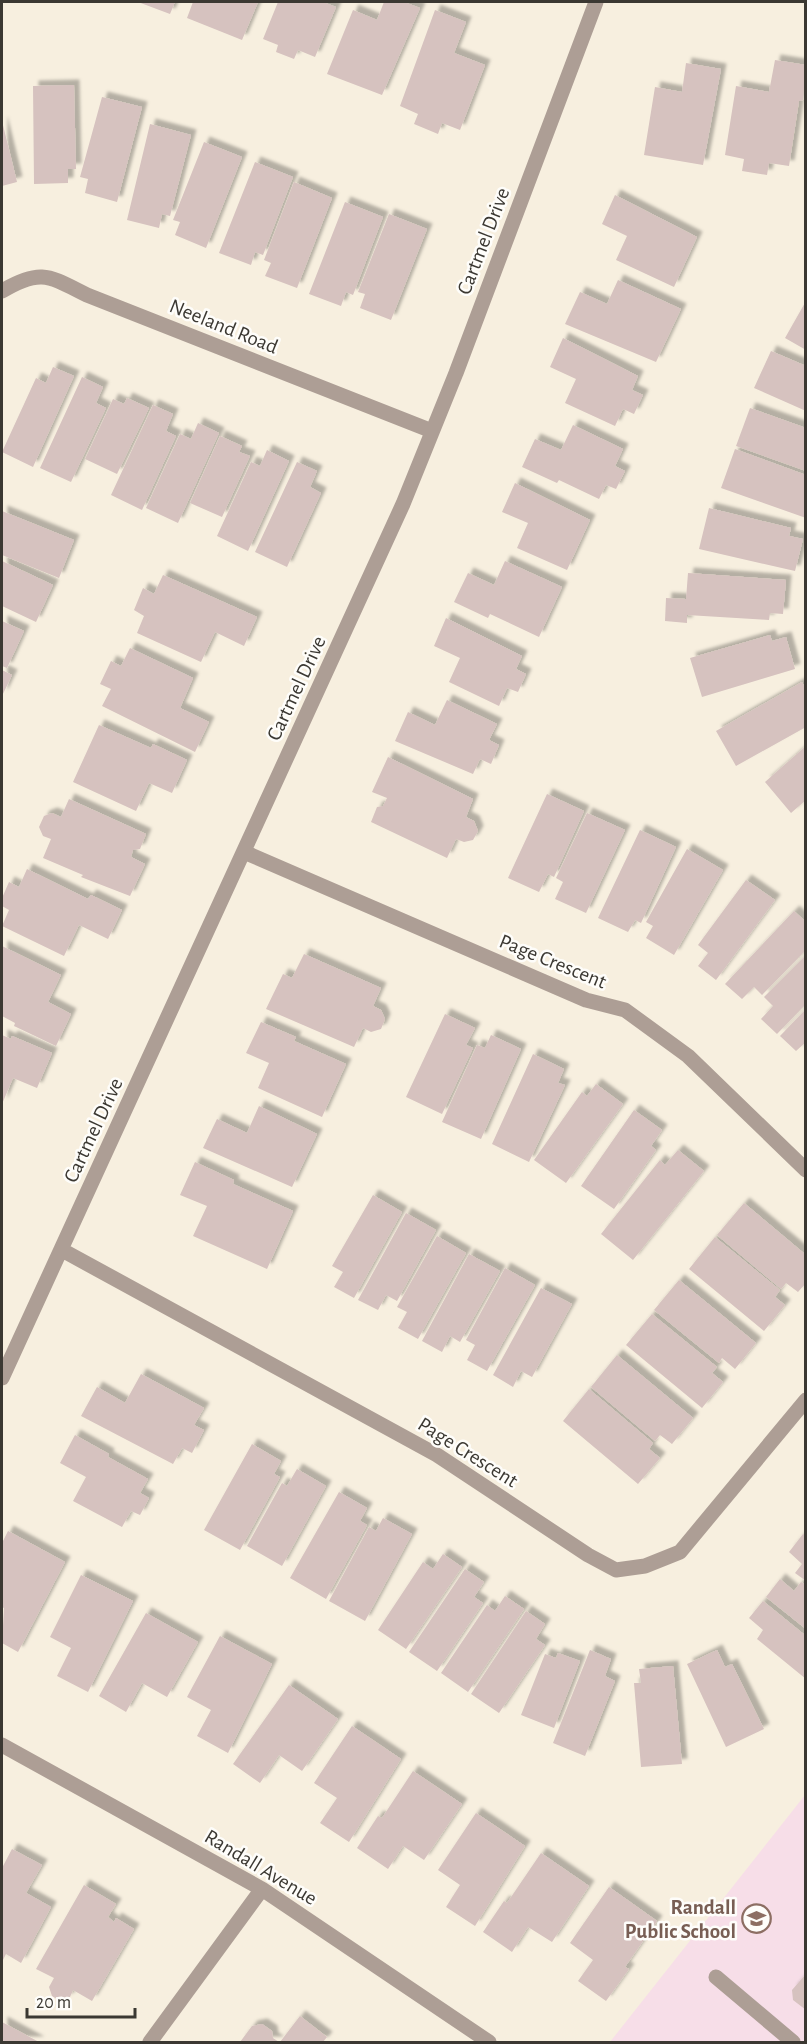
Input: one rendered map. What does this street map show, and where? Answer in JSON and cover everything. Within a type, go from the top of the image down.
[{"type":"street","name":"Cartmel Drive","points":[[2,1378],[403,504],[596,2]]},
{"type":"street","name":"Neeland Road","points":[[2,291],[25,278],[48,276],[87,295],[432,431]]},
{"type":"street","name":"Page Crescent","points":[[244,852],[586,1000],[625,1010],[688,1056],[806,1170]]},
{"type":"street","name":"Page Crescent","points":[[62,1250],[437,1455],[588,1555],[616,1570],[645,1566],[680,1552],[806,1400]]},
{"type":"street","name":"Randall Avenue","points":[[2,1745],[262,1889],[489,2043]]},
{"type":"street","points":[[150,2043],[262,1889]]},
{"type":"street","points":[[716,1977],[793,2043]]},
{"type":"shaded area","name":"Randall Public School","points":[[805,1795],[805,2042],[610,2042]]},
{"type":"building","points":[[138,2],[175,2],[170,14]]},
{"type":"building","points":[[193,2],[258,2],[242,40],[187,18]]},
{"type":"building","points":[[278,2],[323,2],[336,7],[315,57],[298,50],[294,59],[276,52],[278,45],[263,39]]},
{"type":"building","points":[[384,2],[404,2],[420,8],[382,95],[327,74],[353,10],[377,20]]},
{"type":"building","points":[[435,10],[466,22],[454,53],[485,65],[460,130],[442,123],[438,134],[414,124],[418,114],[400,106]]},
{"type":"building","points":[[775,60],[806,65],[803,100],[799,101],[789,166],[769,163],[767,175],[742,171],[744,159],[725,155],[736,86],[769,92]]},
{"type":"building","points":[[686,63],[721,69],[703,165],[644,155],[655,87],[682,92]]},
{"type":"building","points":[[74,85],[76,169],[68,169],[68,183],[34,184],[33,86]]},
{"type":"building","points":[[102,97],[142,107],[117,202],[85,193],[88,179],[80,177]]},
{"type":"building","points":[[2,121],[17,182],[2,186]]},
{"type":"building","points":[[150,124],[191,135],[170,216],[162,214],[159,228],[127,220]]},
{"type":"building","points":[[204,142],[242,157],[206,248],[175,235],[180,222],[173,220]]},
{"type":"building","points":[[255,162],[293,177],[263,255],[255,252],[251,265],[219,253]]},
{"type":"building","points":[[294,182],[332,198],[297,288],[265,276],[271,263],[264,260]]},
{"type":"building","points":[[615,195],[697,237],[674,287],[616,260],[627,236],[602,224]]},
{"type":"building","points":[[345,202],[383,217],[353,295],[346,292],[341,306],[309,294]]},
{"type":"building","points":[[389,214],[427,229],[391,320],[360,308],[365,294],[358,292]]},
{"type":"building","points":[[618,280],[681,309],[656,362],[565,324],[580,292],[607,304]]},
{"type":"building","points":[[806,301],[806,350],[785,338]]},
{"type":"building","points":[[563,338],[638,376],[632,390],[643,395],[634,414],[623,409],[615,426],[565,403],[576,379],[550,367]]},
{"type":"building","points":[[771,351],[806,366],[806,411],[754,388]]},
{"type":"building","points":[[53,367],[74,376],[33,467],[2,452],[36,378],[46,383]]},
{"type":"building","points":[[82,377],[103,387],[96,403],[106,408],[71,482],[40,468]]},
{"type":"building","points":[[127,398],[149,408],[117,474],[85,459],[113,399],[124,404]]},
{"type":"building","points":[[153,405],[173,414],[166,431],[176,436],[142,510],[111,495]]},
{"type":"building","points":[[750,408],[806,428],[806,471],[736,446]]},
{"type":"building","points":[[198,423],[219,433],[178,523],[146,508],[180,434],[191,439]]},
{"type":"building","points":[[573,425],[623,449],[615,466],[625,471],[616,489],[606,485],[599,499],[559,480],[557,483],[522,467],[535,439],[561,450]]},
{"type":"building","points":[[220,436],[242,446],[239,452],[250,456],[222,517],[190,503]]},
{"type":"building","points":[[735,449],[806,475],[806,518],[721,488]]},
{"type":"building","points":[[267,450],[289,461],[248,551],[217,536],[251,462],[260,466]]},
{"type":"building","points":[[297,462],[317,471],[310,487],[321,493],[287,567],[255,552]]},
{"type":"building","points":[[515,483],[590,520],[567,570],[517,548],[528,523],[502,512]]},
{"type":"building","points":[[709,508],[791,528],[789,536],[803,539],[795,571],[699,549]]},
{"type":"building","points":[[2,511],[74,540],[59,578],[2,555]]},
{"type":"building","points":[[2,561],[53,585],[36,622],[2,606]]},
{"type":"building","points":[[505,561],[562,587],[539,637],[490,614],[488,618],[454,602],[468,573],[494,585]]},
{"type":"building","points":[[688,573],[786,580],[783,614],[770,613],[769,620],[687,615],[687,623],[665,621],[666,598],[686,599]]},
{"type":"building","points":[[163,575],[257,617],[244,646],[215,632],[201,662],[137,633],[144,616],[134,610],[143,588],[154,594]]},
{"type":"building","points":[[446,618],[522,656],[516,669],[526,674],[518,692],[507,688],[499,706],[449,682],[460,658],[434,646]]},
{"type":"building","points":[[2,621],[24,631],[7,668],[2,666]]},
{"type":"building","points":[[770,635],[772,641],[786,637],[795,669],[702,697],[690,658]]},
{"type":"building","points":[[130,648],[193,678],[180,708],[209,722],[195,752],[102,706],[111,689],[100,684],[111,661],[121,666]]},
{"type":"building","points":[[2,670],[12,675],[2,696]]},
{"type":"building","points":[[802,682],[806,690],[806,727],[736,766],[716,731]]},
{"type":"building","points":[[447,700],[497,724],[489,740],[499,745],[491,764],[480,759],[473,774],[395,741],[408,712],[435,725]]},
{"type":"building","points":[[99,725],[151,748],[153,744],[187,760],[172,793],[149,783],[136,811],[73,782]]},
{"type":"building","points":[[806,746],[806,800],[791,813],[765,782]]},
{"type":"building","points":[[388,757],[473,799],[466,817],[474,821],[478,831],[473,840],[464,842],[456,839],[447,858],[371,822],[377,807],[383,806],[387,798],[372,792]]},
{"type":"building","points":[[547,794],[584,811],[554,877],[548,874],[539,892],[508,878]]},
{"type":"building","points":[[69,799],[146,834],[140,849],[133,850],[131,857],[145,864],[130,896],[81,877],[83,875],[43,858],[51,839],[43,836],[39,827],[44,816],[52,813],[61,817]]},
{"type":"building","points":[[587,813],[625,830],[586,913],[555,899],[563,882],[556,878]]},
{"type":"building","points":[[640,830],[676,847],[641,923],[635,920],[628,932],[598,918]]},
{"type":"building","points":[[687,849],[723,870],[674,955],[646,938],[653,926],[646,922]]},
{"type":"building","points":[[27,869],[88,899],[91,895],[122,910],[108,939],[79,925],[64,956],[2,926],[9,910],[2,906],[2,898],[9,882],[19,887]]},
{"type":"building","points":[[746,880],[775,900],[716,980],[698,966],[708,953],[698,945]]},
{"type":"building","points":[[794,911],[806,922],[806,950],[762,995],[754,987],[742,999],[725,984]]},
{"type":"building","points":[[2,946],[61,975],[48,1002],[71,1014],[56,1046],[14,1026],[15,1023],[2,1016]]},
{"type":"building","points":[[304,954],[381,988],[373,1006],[381,1010],[385,1019],[381,1029],[371,1032],[363,1028],[354,1047],[266,1009],[283,974],[292,978]]},
{"type":"building","points":[[806,955],[806,1004],[777,1034],[761,1019],[773,1006],[764,997]]},
{"type":"building","points":[[806,1009],[806,1042],[796,1051],[780,1036]]},
{"type":"building","points":[[445,1014],[475,1028],[466,1045],[473,1048],[442,1114],[406,1097]]},
{"type":"building","points":[[261,1022],[296,1037],[294,1041],[346,1064],[322,1117],[258,1088],[269,1063],[246,1053]]},
{"type":"building","points":[[2,1035],[11,1039],[12,1036],[52,1053],[37,1088],[13,1078],[2,1104]]},
{"type":"building","points":[[491,1035],[521,1049],[481,1139],[442,1122],[477,1045],[485,1048]]},
{"type":"building","points":[[533,1054],[564,1069],[558,1083],[565,1085],[529,1162],[492,1144]]},
{"type":"building","points":[[596,1084],[623,1104],[566,1183],[534,1160],[582,1092],[587,1096]]},
{"type":"building","points":[[259,1106],[317,1134],[292,1187],[203,1148],[217,1119],[247,1133]]},
{"type":"building","points":[[634,1110],[662,1130],[651,1146],[656,1150],[614,1209],[581,1186]]},
{"type":"building","points":[[678,1150],[704,1171],[633,1260],[601,1234],[660,1160],[665,1165]]},
{"type":"building","points":[[195,1162],[234,1180],[233,1184],[293,1211],[267,1269],[193,1236],[207,1206],[180,1195]]},
{"type":"building","points":[[373,1195],[402,1212],[354,1298],[334,1287],[343,1272],[332,1266]]},
{"type":"building","points":[[744,1203],[806,1255],[806,1283],[798,1292],[786,1283],[781,1289],[717,1235]]},
{"type":"building","points":[[406,1213],[436,1230],[397,1301],[386,1295],[378,1310],[358,1300]]},
{"type":"building","points":[[437,1236],[466,1253],[418,1339],[398,1328],[407,1312],[397,1307]]},
{"type":"building","points":[[715,1237],[780,1290],[775,1297],[785,1305],[764,1331],[689,1269]]},
{"type":"building","points":[[469,1254],[500,1271],[460,1342],[450,1336],[442,1352],[422,1341]]},
{"type":"building","points":[[505,1268],[535,1285],[487,1371],[467,1360],[475,1345],[466,1340]]},
{"type":"building","points":[[679,1280],[756,1343],[735,1369],[722,1358],[719,1363],[654,1310]]},
{"type":"building","points":[[541,1288],[572,1304],[532,1377],[521,1371],[513,1387],[493,1375]]},
{"type":"building","points":[[652,1314],[717,1367],[712,1373],[723,1382],[702,1408],[626,1345]]},
{"type":"building","points":[[617,1355],[693,1418],[672,1444],[660,1435],[655,1441],[591,1387]]},
{"type":"building","points":[[141,1374],[204,1408],[194,1425],[204,1430],[192,1453],[182,1448],[173,1464],[81,1416],[97,1387],[125,1403]]},
{"type":"building","points":[[589,1389],[653,1443],[649,1449],[660,1458],[638,1484],[563,1421]]},
{"type":"building","points":[[75,1435],[109,1454],[108,1457],[148,1479],[140,1493],[149,1498],[140,1515],[131,1511],[122,1527],[73,1501],[86,1477],[60,1463]]},
{"type":"building","points":[[252,1444],[281,1461],[274,1474],[280,1477],[240,1550],[204,1530]]},
{"type":"building","points":[[297,1469],[326,1486],[282,1566],[247,1546],[282,1483],[287,1486]]},
{"type":"building","points":[[339,1492],[367,1508],[360,1521],[367,1525],[326,1599],[290,1578]]},
{"type":"building","points":[[383,1518],[412,1534],[365,1621],[329,1601],[369,1527],[376,1531]]},
{"type":"building","points":[[8,1531],[65,1562],[18,1652],[2,1643],[4,1608],[2,1607],[2,1543]]},
{"type":"building","points":[[803,1534],[806,1536],[806,1581],[795,1573],[802,1564],[789,1552]]},
{"type":"building","points":[[443,1554],[462,1567],[406,1649],[378,1630],[423,1562],[433,1569]]},
{"type":"building","points":[[465,1569],[484,1582],[474,1597],[483,1603],[437,1671],[409,1652]]},
{"type":"building","points":[[81,1575],[133,1601],[88,1692],[57,1676],[71,1648],[50,1637]]},
{"type":"building","points":[[780,1579],[794,1591],[801,1582],[806,1585],[806,1629],[766,1597]]},
{"type":"building","points":[[505,1596],[524,1609],[468,1692],[441,1673],[487,1605],[495,1611]]},
{"type":"building","points":[[763,1601],[806,1636],[806,1679],[757,1639],[763,1630],[749,1618]]},
{"type":"building","points":[[526,1611],[545,1624],[536,1639],[545,1645],[499,1713],[471,1694]]},
{"type":"building","points":[[146,1613],[198,1642],[167,1697],[142,1683],[126,1712],[99,1696]]},
{"type":"building","points":[[220,1636],[272,1664],[228,1753],[197,1736],[211,1710],[187,1697]]},
{"type":"building","points":[[590,1650],[611,1659],[605,1676],[615,1681],[585,1756],[553,1743]]},
{"type":"building","points":[[717,1650],[725,1667],[732,1664],[764,1729],[726,1747],[687,1664]]},
{"type":"building","points":[[558,1653],[580,1661],[554,1728],[521,1715],[545,1654],[556,1658]]},
{"type":"building","points":[[673,1666],[682,1764],[641,1767],[634,1683],[641,1683],[639,1669]]},
{"type":"building","points":[[289,1685],[338,1719],[302,1771],[279,1755],[260,1783],[233,1764]]},
{"type":"building","points":[[352,1726],[401,1759],[349,1842],[320,1823],[337,1798],[314,1783]]},
{"type":"building","points":[[413,1771],[462,1804],[424,1860],[403,1846],[388,1869],[357,1848],[378,1816],[382,1818]]},
{"type":"building","points":[[476,1813],[525,1846],[475,1926],[446,1907],[460,1885],[438,1870]]},
{"type":"building","points":[[12,1849],[42,1865],[26,1893],[51,1907],[21,1963],[6,1954],[2,1962],[2,1868]]},
{"type":"building","points":[[541,1853],[589,1886],[552,1942],[528,1927],[512,1952],[483,1932],[504,1901],[507,1903]]},
{"type":"building","points":[[84,1885],[116,1904],[108,1917],[114,1922],[116,1918],[134,1929],[92,2001],[73,1990],[70,1997],[60,2001],[52,1996],[49,1987],[54,1978],[36,1969]]},
{"type":"building","points":[[609,1887],[657,1921],[625,1967],[629,1969],[606,2001],[578,1981],[593,1960],[570,1943]]},
{"type":"building","points":[[806,1974],[806,2010],[793,2000],[792,1990]]},
{"type":"building","points":[[300,2016],[327,2037],[323,2042],[280,2042]]},
{"type":"building","points":[[2,2022],[39,2042],[2,2042]]},
{"type":"building","points":[[262,2024],[272,2031],[273,2038],[279,2042],[240,2042],[252,2026]]},
{"type":"place","name":"Randall Public School","points":[[757,1919]]}]
